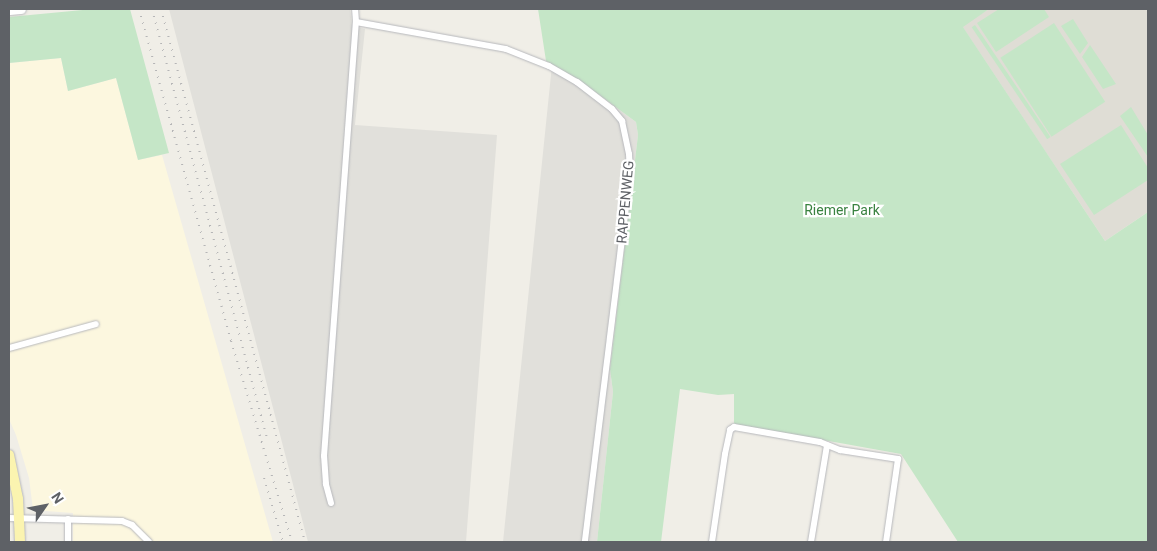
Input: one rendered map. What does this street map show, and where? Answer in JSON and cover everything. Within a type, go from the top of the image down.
[{"type":"main road","points":[[9,455],[18,499],[20,542]]},
{"type":"street","points":[[9,10],[21,9]]},
{"type":"street","points":[[331,503],[326,484],[324,456],[356,22],[355,9]]},
{"type":"street","name":"RAPPENWEG","points":[[356,22],[506,49],[549,66],[578,82],[612,109],[622,121],[628,148],[630,174],[585,542]]},
{"type":"street","points":[[9,348],[96,324]]},
{"type":"street","points":[[712,542],[730,430],[734,427],[820,442],[840,450],[899,460],[886,542]]},
{"type":"street","points":[[811,542],[827,445]]},
{"type":"street","points":[[9,518],[122,521],[132,525],[149,542]]},
{"type":"street","points":[[68,519],[68,542]]},
{"type":"shaded area","points":[[169,9],[350,9],[352,26],[365,29],[355,125],[497,135],[466,542],[308,542]]},
{"type":"shaded area","points":[[989,9],[1146,9],[1148,12],[1148,212],[1105,241],[962,26]]},
{"type":"shaded area","points":[[61,58],[68,91],[116,78],[138,160],[162,155],[273,542],[73,542],[73,513],[33,510],[29,478],[9,419],[9,63]]},
{"type":"shaded area","points":[[552,65],[579,80],[636,122],[638,135],[610,369],[613,392],[597,542],[503,542]]},
{"type":"green space","points":[[93,9],[130,9],[169,153],[138,160],[116,78],[68,91],[61,58],[9,63],[9,17]]},
{"type":"green space","name":"Riemer Park","points":[[538,9],[989,9],[963,27],[1105,241],[1148,212],[1148,542],[958,542],[901,454],[734,424],[734,394],[718,395],[680,389],[661,542],[597,542],[613,392],[610,369],[638,135],[636,122],[579,80],[546,61]]},
{"type":"green space","points":[[999,9],[1044,9],[1049,17],[996,52],[977,23]]},
{"type":"green space","points":[[1073,19],[1088,43],[1080,54],[1061,26]]},
{"type":"green space","points":[[1054,23],[1105,102],[1052,137],[1000,58]]},
{"type":"green space","points":[[975,25],[1050,137],[1047,139],[972,27]]},
{"type":"green space","points":[[1090,45],[1116,84],[1103,89],[1082,57]]},
{"type":"green space","points":[[1131,107],[1148,135],[1148,157],[1120,116]]},
{"type":"green space","points":[[1121,125],[1148,168],[1148,180],[1094,215],[1060,164]]},
{"type":"railway","points":[[139,9],[231,341],[292,542]]},
{"type":"railway","points":[[152,9],[268,441]]},
{"type":"railway","points":[[161,9],[305,542]]},
{"type":"railway","points":[[264,478],[283,542]]}]
